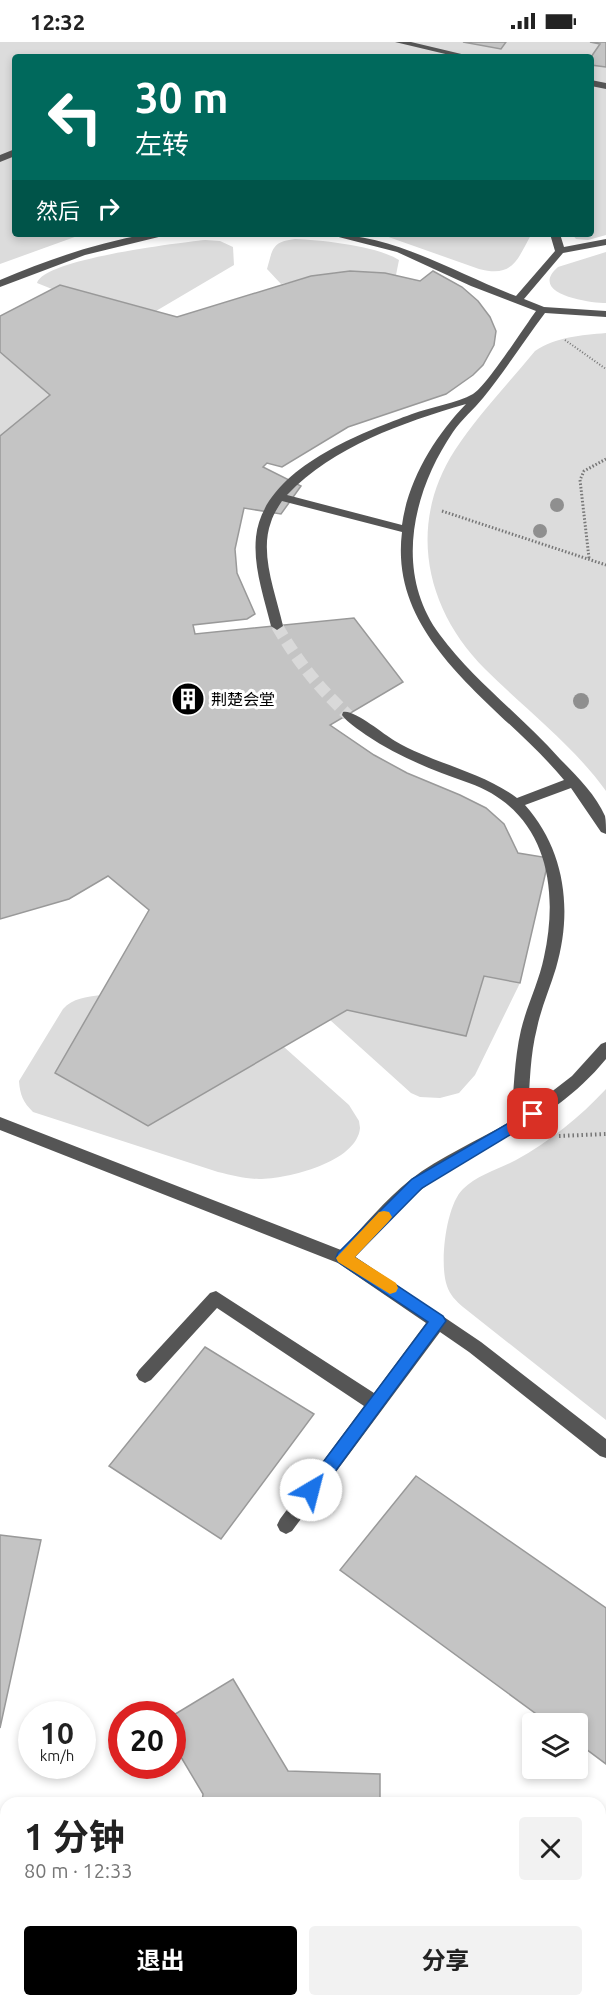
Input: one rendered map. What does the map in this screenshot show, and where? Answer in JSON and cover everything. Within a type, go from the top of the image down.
[{"type":"lane","points":[[399,42],[456,54]]},
{"type":"lane","points":[[0,284],[66,257],[110,244],[149,237]]},
{"type":"lane","points":[[345,237],[400,250],[517,301],[539,315],[606,314]]},
{"type":"lane","points":[[556,237],[560,251]]},
{"type":"lane","points":[[517,301],[560,251],[606,242]]},
{"type":"lane","points":[[539,315],[479,396],[451,428],[416,488],[407,530],[408,564],[413,593],[422,616],[435,638],[573,782],[593,805],[606,829]]},
{"type":"lane","points":[[277,626],[262,548],[265,522],[278,496],[307,470],[335,451],[381,429],[479,396]]},
{"type":"lane","points":[[278,496],[407,530]]},
{"type":"lane","points":[[348,715],[391,746],[432,765],[493,788],[517,803],[537,827],[549,849],[556,887],[557,920],[551,956],[527,1037],[519,1124]]},
{"type":"lane","points":[[517,803],[573,782]]},
{"type":"lane","points":[[344,1258],[417,1184],[519,1124],[560,1096],[592,1066],[606,1048]]},
{"type":"lane","points":[[0,1124],[344,1258],[475,1347],[606,1450]]},
{"type":"lane","points":[[145,1375],[216,1298],[376,1404]]},
{"type":"lane","points":[[286,1525],[438,1321]]},
{"type":"path","points":[[539,315],[606,369]]},
{"type":"path","points":[[589,558],[580,480],[584,471],[606,459]]},
{"type":"path","points":[[412,501],[606,565]]},
{"type":"shaded area","points":[[0,42],[606,42],[606,235],[588,240],[574,237],[594,237],[594,54],[12,54],[12,237],[75,237],[0,264]]},
{"type":"shaded area","points":[[388,237],[530,237],[517,259],[507,269],[490,271]]},
{"type":"shaded area","points":[[295,239],[349,245],[389,255],[399,260],[396,275],[338,272],[281,284],[267,269],[271,256],[278,244]]},
{"type":"shaded area","points":[[205,240],[220,241],[233,247],[234,265],[156,311],[60,285],[52,289],[37,283],[45,274],[86,260]]},
{"type":"shaded area","points":[[606,252],[606,303],[564,295],[550,284],[551,276],[558,267]]},
{"type":"shaded area","points":[[606,333],[606,791],[579,758],[485,669],[465,645],[448,620],[436,593],[430,565],[428,536],[431,507],[440,478],[455,450],[483,412],[535,351],[560,340]]},
{"type":"shaded area","points":[[0,353],[50,395],[0,436]]},
{"type":"shaded area","points":[[484,976],[520,983],[475,1075],[459,1093],[440,1098],[420,1097],[411,1093],[330,1020],[347,1010]]},
{"type":"shaded area","points":[[101,995],[55,1073],[148,1126],[284,1047],[349,1105],[359,1121],[360,1128],[356,1140],[347,1150],[319,1166],[287,1176],[254,1179],[218,1172],[33,1112],[23,1098],[19,1081],[63,1009],[75,1000]]},
{"type":"shaded area","points":[[606,1089],[606,1420],[458,1302],[447,1286],[444,1250],[452,1208],[463,1189],[552,1137],[575,1119]]},
{"type":"building","points":[[463,42],[506,42],[501,49]]},
{"type":"building","points":[[590,42],[606,42],[606,67],[594,65],[593,54],[600,44]]},
{"type":"building","name":"荆楚会堂","points":[[350,271],[385,273],[420,281],[433,271],[462,287],[478,301],[490,317],[496,331],[494,345],[483,365],[446,394],[348,427],[282,467],[267,463],[263,467],[301,486],[281,514],[244,508],[235,549],[237,573],[255,614],[247,619],[193,625],[195,634],[354,618],[403,682],[330,725],[374,755],[407,773],[486,808],[504,824],[518,853],[549,858],[520,983],[484,976],[466,1036],[347,1010],[148,1126],[55,1073],[149,910],[108,876],[69,899],[0,919],[0,436],[50,395],[0,352],[0,316],[60,285],[177,317],[311,276]]},
{"type":"building","points":[[205,1347],[314,1414],[221,1539],[109,1466]]},
{"type":"building","points":[[416,1476],[606,1608],[606,1764],[588,1750],[588,1713],[535,1713],[340,1570]]},
{"type":"building","points":[[0,1535],[41,1540],[0,1728]]},
{"type":"building","points":[[233,1679],[288,1771],[380,1774],[380,1797],[203,1797],[186,1765],[186,1708]]},
{"type":"tunnel","points":[[277,626],[309,673],[348,715]]},
{"type":"slow traffic","points":[[384,1217],[344,1258],[390,1288]]},
{"type":"place","name":"荆楚会堂","points":[[188,699]]},
{"type":"route","points":[[311,1490],[438,1321],[344,1258],[417,1184],[533,1114]]}]
